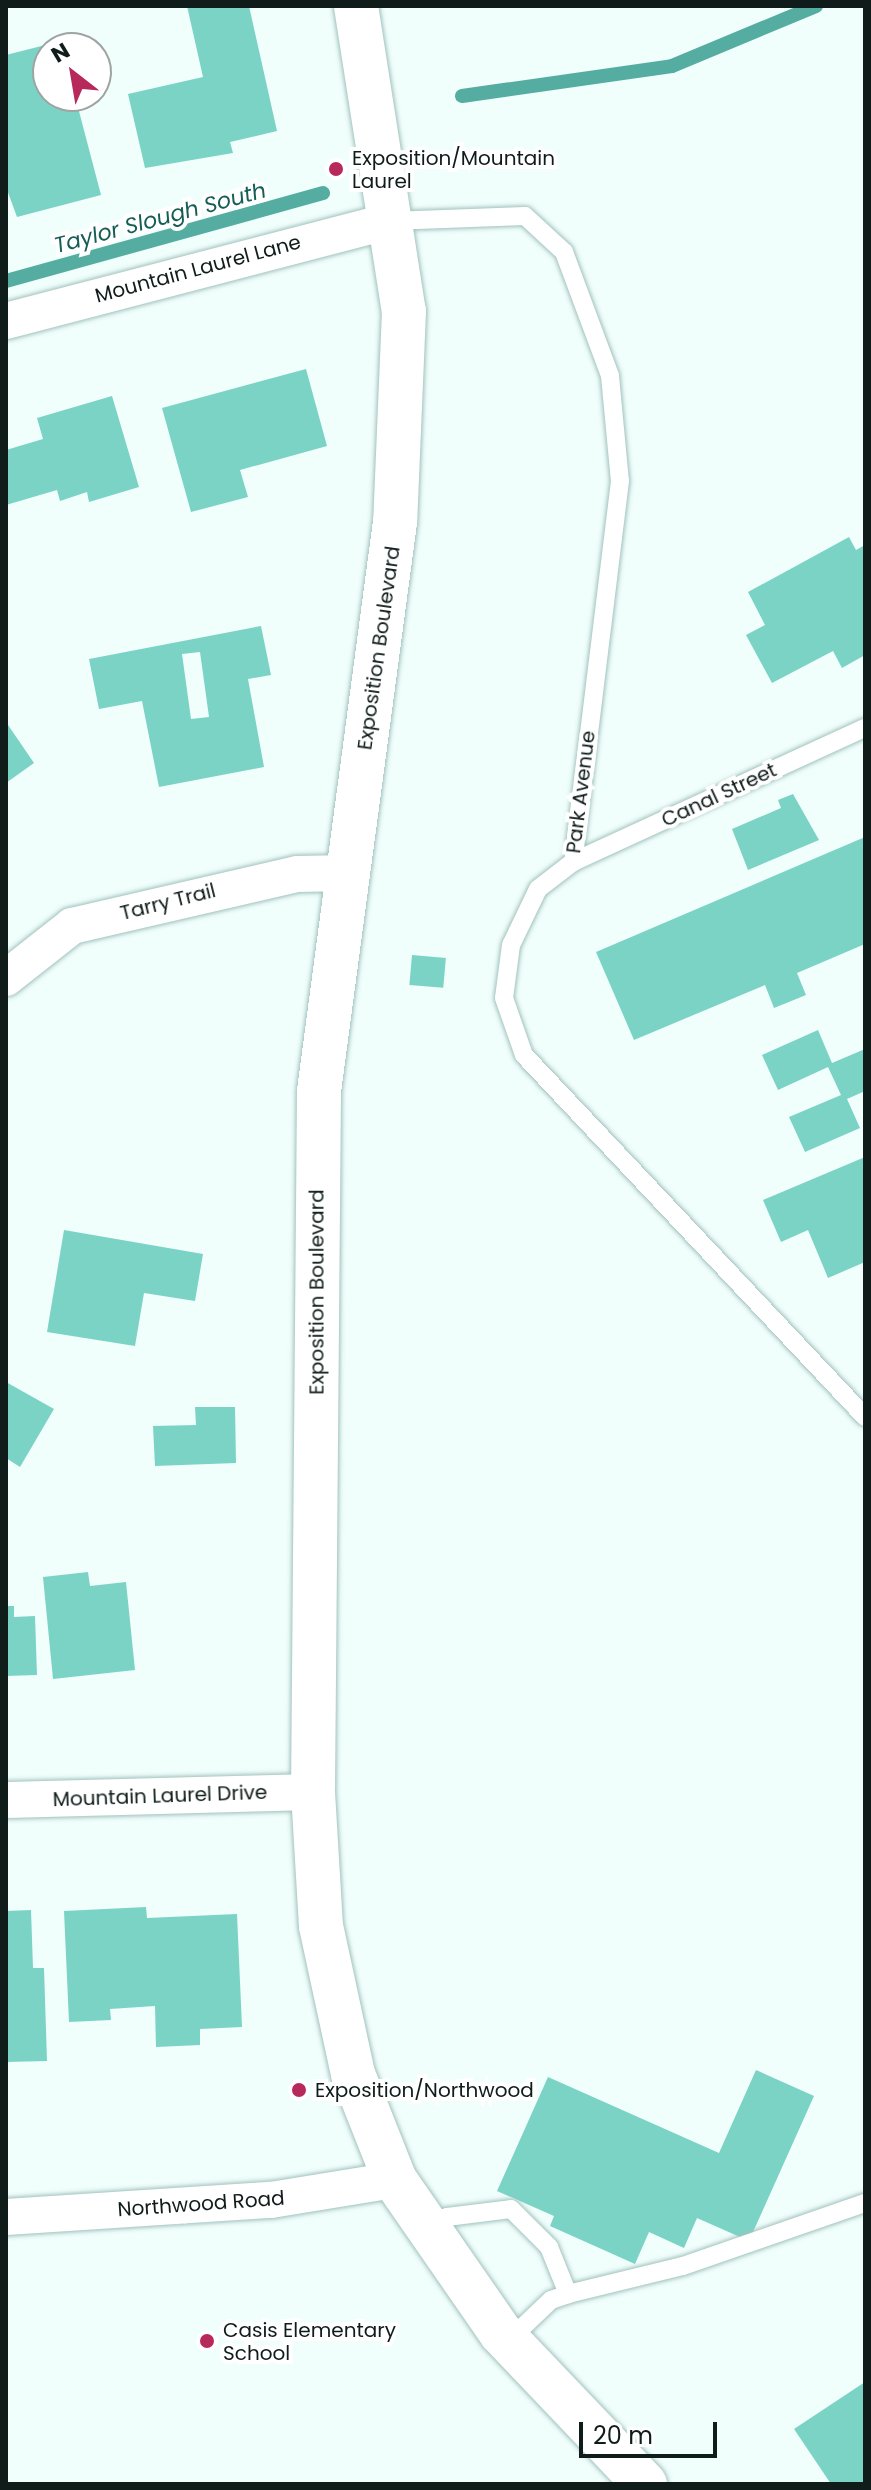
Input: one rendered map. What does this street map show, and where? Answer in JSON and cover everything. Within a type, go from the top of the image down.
[{"type":"street","name":"Exposition Boulevard","points":[[356,6],[404,311],[395,522],[319,1091],[313,1792],[321,1926],[353,2074],[395,2180],[425,2230],[508,2341],[645,2484]]},
{"type":"street","name":"Mountain Laurel Lane","points":[[6,321],[390,221]]},
{"type":"street","name":"Tarry Trail","points":[[6,978],[72,926],[297,874],[348,873]]},
{"type":"street","name":"Mountain Laurel Drive","points":[[6,1800],[313,1792]]},
{"type":"street","name":"Northwood Road","points":[[6,2217],[271,2200],[395,2180]]},
{"type":"lane","name":"Park Avenue","points":[[390,221],[525,216],[564,252],[610,376],[620,481],[573,862],[538,889],[511,945],[504,998],[524,1055],[865,1417]]},
{"type":"lane","name":"Canal Street","points":[[573,862],[865,728]]},
{"type":"lane","points":[[508,2341],[551,2300],[683,2266],[865,2203]]},
{"type":"lane","points":[[425,2230],[447,2217],[511,2209],[549,2247],[568,2294]]},
{"type":"building","points":[[187,6],[249,6],[277,131],[230,142],[233,153],[145,168],[128,94],[203,77]]},
{"type":"building","points":[[32,48],[32,112],[79,112],[101,195],[17,217],[6,187],[6,55]]},
{"type":"building","points":[[306,369],[327,446],[240,470],[248,497],[191,512],[162,408]]},
{"type":"building","points":[[112,396],[139,487],[89,502],[87,492],[60,501],[57,490],[6,505],[6,450],[43,439],[37,418]]},
{"type":"building","points":[[849,537],[856,550],[865,545],[865,655],[842,668],[833,651],[772,683],[746,635],[765,625],[748,592]]},
{"type":"building","points":[[261,626],[271,675],[248,679],[264,767],[159,787],[142,701],[99,709],[89,659]],"holes":[[[200,652],[209,717],[191,719],[182,654]]]},
{"type":"building","points":[[6,722],[34,763],[6,783]]},
{"type":"building","points":[[793,794],[819,840],[748,870],[732,829],[781,808],[778,800]]},
{"type":"building","points":[[865,837],[865,944],[797,973],[806,995],[774,1008],[765,985],[634,1040],[596,952]]},
{"type":"building","points":[[412,955],[446,958],[443,988],[409,985]]},
{"type":"building","points":[[818,1030],[832,1063],[865,1049],[865,1091],[847,1099],[860,1128],[805,1152],[789,1117],[841,1095],[828,1067],[778,1090],[762,1055]]},
{"type":"building","points":[[865,1157],[865,1262],[828,1278],[808,1230],[781,1242],[763,1200]]},
{"type":"building","points":[[64,1230],[203,1254],[195,1301],[144,1293],[135,1346],[47,1332]]},
{"type":"building","points":[[6,1382],[54,1409],[20,1467],[6,1458]]},
{"type":"building","points":[[195,1407],[235,1407],[236,1463],[155,1466],[153,1426],[196,1425]]},
{"type":"building","points":[[88,1572],[90,1586],[126,1582],[135,1670],[53,1679],[43,1577]]},
{"type":"building","points":[[6,1606],[14,1606],[14,1617],[35,1616],[37,1675],[6,1676]]},
{"type":"building","points":[[146,1907],[147,1918],[237,1914],[242,2027],[200,2029],[200,2045],[156,2047],[155,2006],[110,2009],[111,2020],[69,2022],[64,1911]]},
{"type":"building","points":[[31,1910],[33,1968],[44,1968],[47,2061],[6,2062],[6,1911]]},
{"type":"building","points":[[756,2070],[814,2096],[749,2241],[697,2218],[684,2248],[649,2232],[635,2264],[550,2226],[554,2216],[497,2191],[548,2077],[719,2153]]},
{"type":"building","points":[[865,2382],[865,2484],[831,2484],[794,2429]]},
{"type":"waterway","name":"Taylor Slough South","points":[[462,96],[672,66],[816,6]]},
{"type":"waterway","name":"Taylor Slough South","points":[[6,281],[323,193]]},
{"type":"place","name":"Exposition/Mountain Laurel","points":[[336,169]]},
{"type":"place","name":"Exposition/Northwood","points":[[299,2090]]},
{"type":"place","name":"Casis Elementary School","points":[[207,2341]]}]
